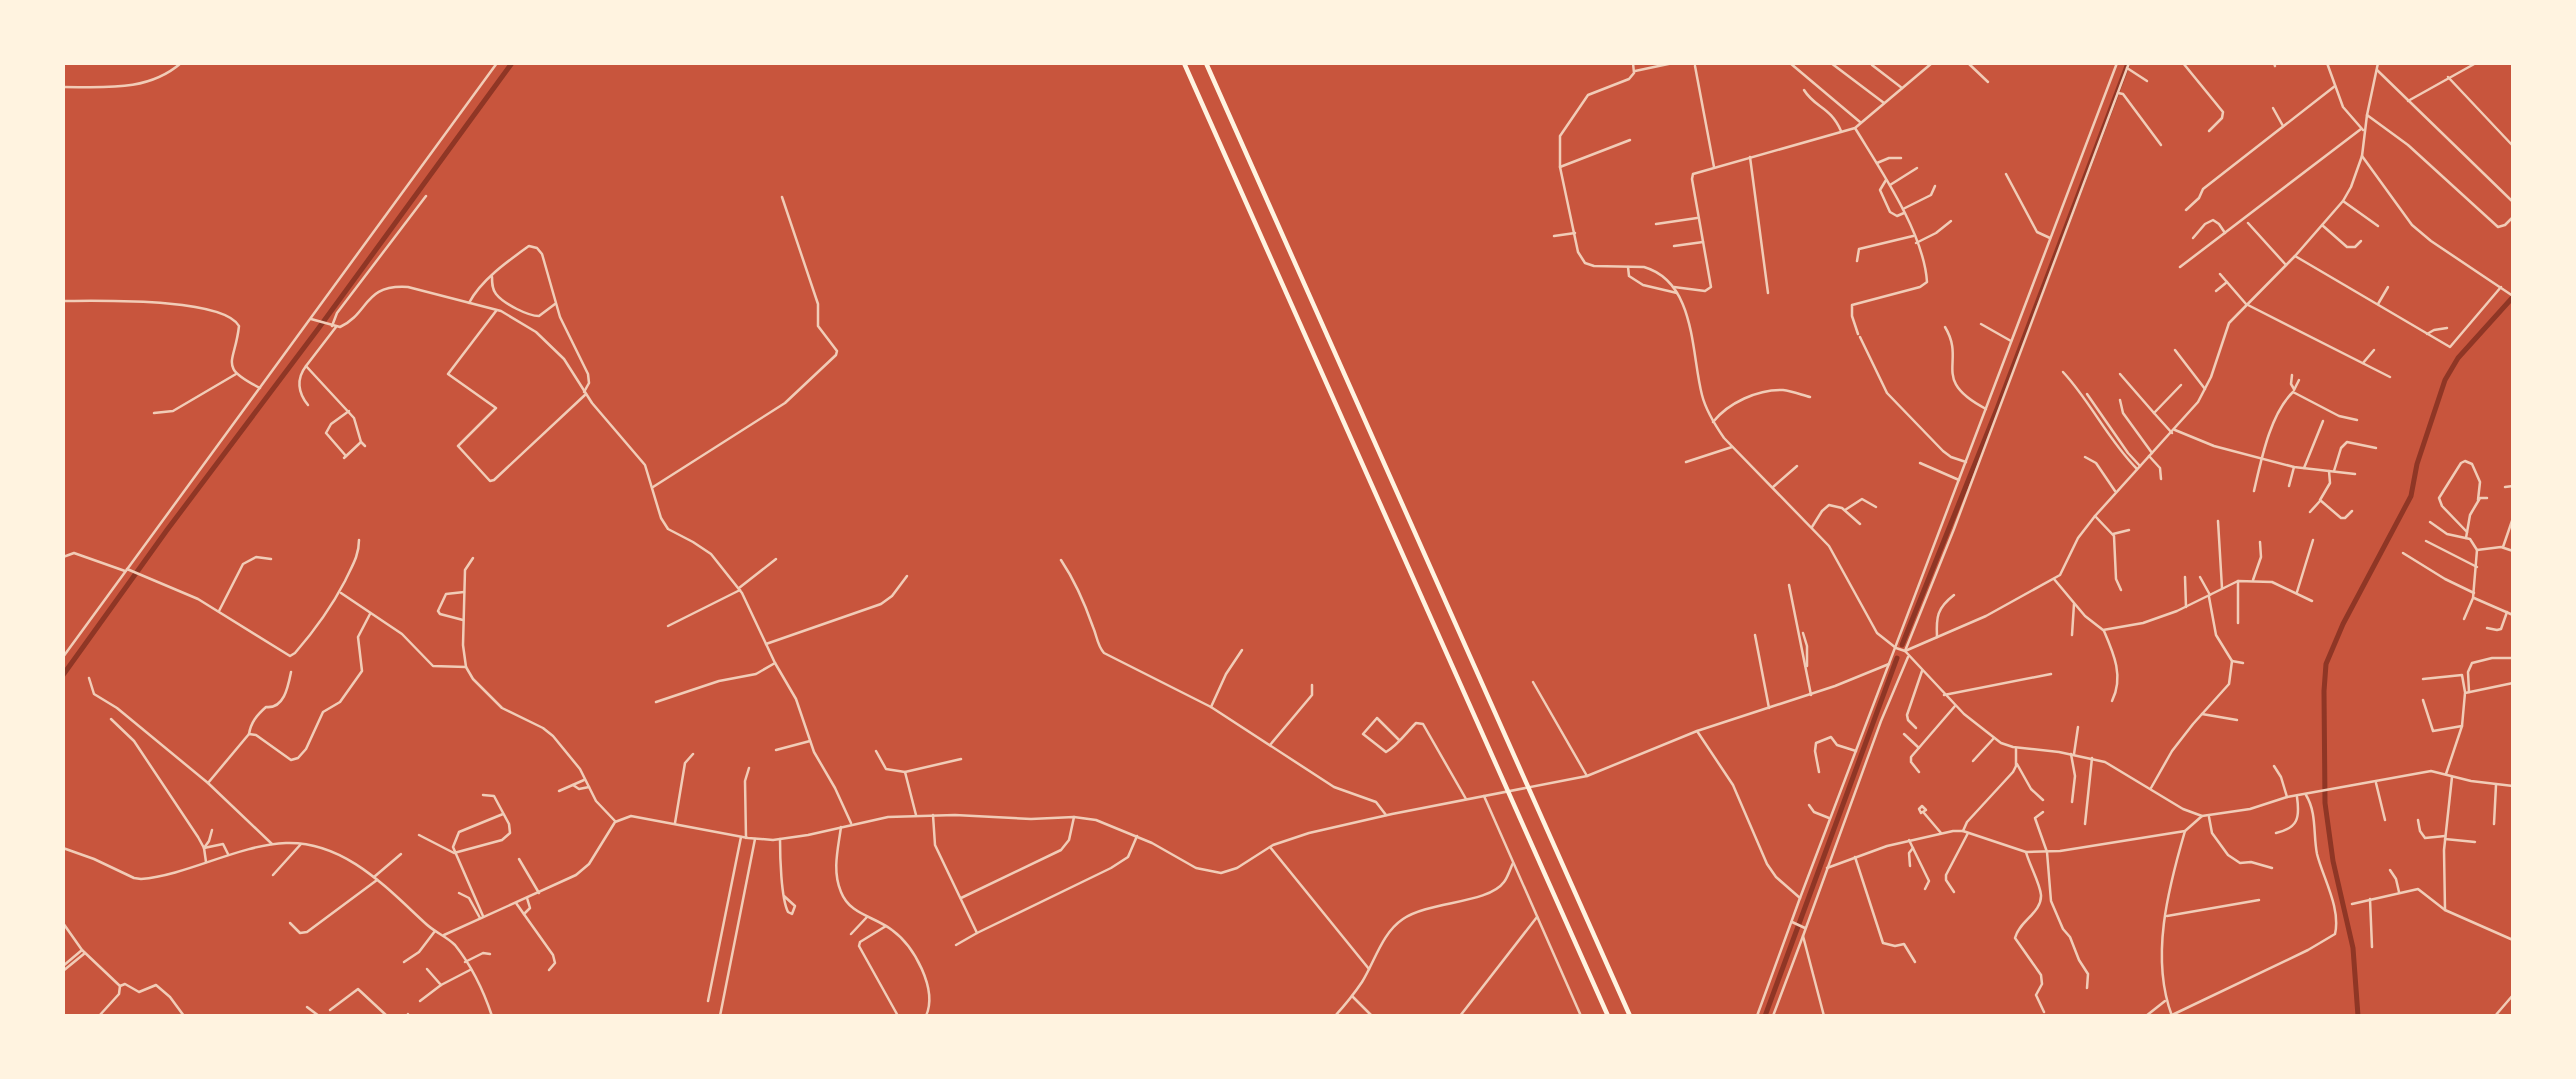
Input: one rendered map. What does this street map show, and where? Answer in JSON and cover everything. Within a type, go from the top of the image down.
[{"type":"highway","points":[[1184,63],[1608,1016]]},
{"type":"highway","points":[[1206,63],[1630,1016]]},
{"type":"street","points":[[63,86],[129,87],[157,77],[181,63]]},
{"type":"street","points":[[63,657],[497,63]]},
{"type":"street","points":[[1633,63],[1635,71]]},
{"type":"street","points":[[1673,63],[1635,71],[1629,79],[1588,95],[1560,136],[1560,167],[1578,252],[1585,263],[1594,266],[1652,269],[1674,287],[1688,322],[1702,397],[1713,422],[1733,447],[1829,546],[1877,633],[1896,648],[1905,651],[1955,706],[1994,738],[2016,748],[2092,757],[2105,762],[2183,809],[2202,816],[2250,808],[2287,797],[2431,771],[2513,786]]},
{"type":"street","points":[[1790,63],[1861,122]]},
{"type":"street","points":[[1831,63],[1885,103]]},
{"type":"street","points":[[1674,287],[1705,291],[1711,287],[1693,174],[1855,128],[1932,63]]},
{"type":"street","points":[[1968,63],[1988,82]]},
{"type":"street","points":[[1757,1016],[2117,63]]},
{"type":"street","points":[[1905,651],[1954,529],[2129,63]]},
{"type":"street","points":[[2183,63],[2223,112],[2222,118],[2209,131]]},
{"type":"street","points":[[2327,63],[2343,107],[2363,131]]},
{"type":"street","points":[[1905,651],[1986,616],[2054,579],[2065,568],[2078,538],[2115,491],[2191,412],[2206,389],[2229,323],[2295,256],[2343,201],[2351,187],[2362,156],[2363,131],[2378,63]]},
{"type":"street","points":[[2407,101],[2476,63]]},
{"type":"street","points":[[1872,65],[1902,88]]},
{"type":"street","points":[[1695,66],[1714,167]]},
{"type":"street","points":[[2127,68],[2147,81]]},
{"type":"street","points":[[2377,69],[2513,202]]},
{"type":"street","points":[[2448,77],[2513,146]]},
{"type":"street","points":[[2186,210],[2199,198],[2203,189],[2335,86]]},
{"type":"street","points":[[1804,90],[1809,97],[1828,110],[1841,131]]},
{"type":"street","points":[[2118,93],[2123,94],[2161,145]]},
{"type":"street","points":[[2273,108],[2283,126]]},
{"type":"street","points":[[2367,115],[2408,145],[2498,227],[2505,225],[2513,216]]},
{"type":"street","points":[[1855,128],[1903,211],[1927,282],[1920,287],[1852,305],[1852,316],[1887,394],[1943,451],[1965,462]]},
{"type":"street","points":[[2180,267],[2363,131]]},
{"type":"street","points":[[1560,167],[1630,140]]},
{"type":"street","points":[[1749,156],[1768,293]]},
{"type":"street","points":[[2362,156],[2412,225],[2431,241],[2513,296]]},
{"type":"street","points":[[1876,164],[1889,158],[1901,158]]},
{"type":"street","points":[[1889,186],[1917,168]]},
{"type":"street","points":[[2006,174],[2037,232],[2050,238]]},
{"type":"street","points":[[1886,180],[1880,190],[1890,212],[1897,216],[1931,195],[1935,186]]},
{"type":"street","points":[[308,405],[301,393],[299,380],[306,366],[334,326],[337,313],[426,196]]},
{"type":"street","points":[[653,487],[785,403],[836,355],[837,351],[817,322],[818,304],[782,197]]},
{"type":"street","points":[[2343,201],[2378,226]]},
{"type":"street","points":[[1656,224],[1699,217]]},
{"type":"street","points":[[2193,238],[2205,224],[2213,220],[2225,233]]},
{"type":"street","points":[[1916,243],[1937,233],[1951,221]]},
{"type":"street","points":[[2248,223],[2286,265]]},
{"type":"street","points":[[2322,225],[2347,247],[2355,247],[2361,241]]},
{"type":"street","points":[[1554,236],[1574,233]]},
{"type":"street","points":[[1857,261],[1858,249],[1913,236]]},
{"type":"street","points":[[1674,246],[1703,242]]},
{"type":"street","points":[[469,303],[473,295],[492,277],[525,249],[534,246],[542,254],[560,317],[588,374],[589,383],[585,393],[490,481],[458,446],[496,408],[448,374],[497,310]]},
{"type":"street","points":[[2295,256],[2447,346],[2453,346],[2503,288]]},
{"type":"street","points":[[1628,267],[1629,276],[1643,285],[1677,293]]},
{"type":"street","points":[[2220,274],[2246,304],[2390,377]]},
{"type":"street","points":[[492,277],[492,285],[498,296],[529,314],[540,316],[556,303]]},
{"type":"street","points":[[2216,291],[2227,282]]},
{"type":"street","points":[[311,319],[334,326],[348,322],[373,295],[390,288],[408,287],[497,310],[520,321],[550,343],[564,359],[604,419],[640,458],[668,529],[702,547],[740,589],[775,663],[796,699],[810,741],[852,824]]},
{"type":"street","points":[[2378,304],[2388,287]]},
{"type":"street","points":[[63,301],[117,300],[175,305],[202,308],[225,315],[239,324],[231,358],[236,374],[260,388]]},
{"type":"street","points":[[1981,324],[2011,341]]},
{"type":"street","points":[[1945,327],[1950,336],[1952,372],[1956,387],[1970,401],[1986,409]]},
{"type":"street","points":[[2427,334],[2447,328]]},
{"type":"street","points":[[2175,350],[2206,389]]},
{"type":"street","points":[[2363,363],[2374,350]]},
{"type":"street","points":[[306,366],[349,411],[365,446]]},
{"type":"street","points":[[2063,372],[2090,404],[2115,444],[2138,467]]},
{"type":"street","points":[[154,413],[173,411],[236,374]]},
{"type":"street","points":[[2120,374],[2173,431],[2214,446],[2294,467],[2354,474]]},
{"type":"street","points":[[2292,375],[2293,391],[2339,416],[2357,420]]},
{"type":"street","points":[[2254,491],[2261,459],[2275,421],[2299,380]]},
{"type":"street","points":[[2154,413],[2181,385]]},
{"type":"street","points":[[1713,422],[1728,407],[1772,391],[1788,391],[1811,397]]},
{"type":"street","points":[[2087,394],[2138,467]]},
{"type":"street","points":[[2120,400],[2119,407],[2160,468],[2161,478]]},
{"type":"street","points":[[349,411],[331,424],[326,433],[345,457],[361,442]]},
{"type":"street","points":[[2304,468],[2323,421]]},
{"type":"street","points":[[2334,471],[2342,448],[2347,442],[2376,448]]},
{"type":"street","points":[[1686,462],[1733,447]]},
{"type":"street","points":[[2085,457],[2096,463],[2115,491]]},
{"type":"street","points":[[2466,538],[2470,516],[2478,500],[2480,482],[2472,464],[2465,461],[2461,463],[2439,498],[2442,506],[2467,532]]},
{"type":"street","points":[[1920,463],[1959,480]]},
{"type":"street","points":[[1773,487],[1797,466]]},
{"type":"street","points":[[2288,486],[2294,467]]},
{"type":"street","points":[[2310,512],[2330,483],[2329,470]]},
{"type":"street","points":[[2505,487],[2513,486]]},
{"type":"street","points":[[2478,500],[2487,498]]},
{"type":"street","points":[[1845,510],[1862,499],[1876,507]]},
{"type":"street","points":[[2320,500],[2341,518],[2345,518],[2352,511]]},
{"type":"street","points":[[1812,527],[1829,505],[1845,510],[1860,524]]},
{"type":"street","points":[[2095,516],[2115,539],[2116,579],[2121,590]]},
{"type":"street","points":[[2503,547],[2513,518]]},
{"type":"street","points":[[2218,521],[2222,589]]},
{"type":"street","points":[[2430,522],[2447,534],[2466,538],[2477,550],[2474,595],[2464,619]]},
{"type":"street","points":[[2113,534],[2129,530]]},
{"type":"street","points":[[63,557],[74,553],[175,588],[219,611],[290,656],[323,621],[341,593],[358,557],[359,540]]},
{"type":"street","points":[[2297,592],[2313,540]]},
{"type":"street","points":[[2426,541],[2477,567]]},
{"type":"street","points":[[2253,580],[2260,556],[2260,542]]},
{"type":"street","points":[[2477,550],[2503,547],[2513,551]]},
{"type":"street","points":[[2403,553],[2513,615]]},
{"type":"street","points":[[219,611],[243,564],[256,557],[271,559]]},
{"type":"street","points":[[473,558],[465,570],[463,645],[466,667],[479,686],[502,708],[533,722],[553,736],[573,758],[596,801],[615,822]]},
{"type":"street","points":[[668,626],[740,589],[776,559]]},
{"type":"street","points":[[1061,560],[1077,589],[1102,652],[1210,707],[1334,787],[1376,802],[1386,815]]},
{"type":"street","points":[[766,644],[881,604],[892,596],[907,576]]},
{"type":"street","points":[[2185,577],[2186,607]]},
{"type":"street","points":[[2150,790],[2172,751],[2230,684],[2232,661],[2216,635],[2210,596],[2200,577]]},
{"type":"street","points":[[2054,579],[2074,604],[2103,630],[2112,651],[2119,681],[2112,701]]},
{"type":"street","points":[[2238,581],[2238,623]]},
{"type":"street","points":[[2103,630],[2143,623],[2186,607],[2238,581],[2272,582],[2312,601]]},
{"type":"street","points":[[1789,585],[1811,695]]},
{"type":"street","points":[[463,620],[440,614],[438,611],[446,594],[464,592]]},
{"type":"street","points":[[341,593],[402,634],[433,666],[466,667]]},
{"type":"street","points":[[1937,637],[1937,614],[1954,595]]},
{"type":"street","points":[[2072,635],[2074,604]]},
{"type":"street","points":[[249,734],[257,735],[291,760],[303,754],[323,712],[340,702],[362,671],[358,637],[371,612]]},
{"type":"street","points":[[2487,628],[2501,629],[2507,612]]},
{"type":"street","points":[[1803,633],[1807,646],[1806,670]]},
{"type":"street","points":[[1755,635],[1769,708]]},
{"type":"street","points":[[1210,707],[1242,650]]},
{"type":"street","points":[[1824,1016],[1803,927],[1908,655]]},
{"type":"street","points":[[2446,774],[2462,726],[2468,672],[2472,663],[2492,658],[2513,658]]},
{"type":"street","points":[[2232,661],[2243,663]]},
{"type":"street","points":[[656,702],[711,683],[756,674],[775,663]]},
{"type":"street","points":[[444,935],[561,884],[585,869],[615,822],[636,816],[755,839],[780,839],[888,817],[1074,817],[1096,820],[1137,836],[1196,869],[1214,874],[1237,868],[1270,847],[1292,838],[1386,815],[1587,776],[1697,731],[1811,695],[1889,664]]},
{"type":"street","points":[[1916,727],[1907,715],[1923,671]]},
{"type":"street","points":[[208,783],[249,734],[259,714],[266,708],[274,708],[279,704],[287,690],[291,673]]},
{"type":"street","points":[[1944,695],[2051,674]]},
{"type":"street","points":[[2423,679],[2462,676],[2467,693]]},
{"type":"street","points":[[89,678],[94,694],[110,703],[208,783],[272,844]]},
{"type":"street","points":[[1533,682],[1587,776]]},
{"type":"street","points":[[2467,693],[2513,683]]},
{"type":"street","points":[[1270,745],[1310,698],[1312,685]]},
{"type":"street","points":[[2423,700],[2433,731],[2462,726]]},
{"type":"street","points":[[1919,772],[1910,759],[1955,706]]},
{"type":"street","points":[[2202,714],[2237,720]]},
{"type":"street","points":[[1399,740],[1377,718],[1363,734],[1386,752],[1399,740],[1416,723],[1423,724],[1466,799]]},
{"type":"street","points":[[111,719],[134,741],[204,848],[206,862]]},
{"type":"street","points":[[2072,802],[2075,776],[2073,754],[2078,727]]},
{"type":"street","points":[[1697,731],[1733,785],[1767,864],[1776,877],[1800,898]]},
{"type":"street","points":[[1904,734],[1919,748]]},
{"type":"street","points":[[1819,772],[1815,751],[1819,740],[1831,737],[1837,746],[1856,751]]},
{"type":"street","points":[[1973,761],[1994,738]]},
{"type":"street","points":[[776,750],[810,741]]},
{"type":"street","points":[[1963,831],[1967,822],[2007,779],[2016,763],[2016,748]]},
{"type":"street","points":[[876,751],[886,769],[905,772],[961,759]]},
{"type":"street","points":[[675,823],[685,763],[692,754]]},
{"type":"street","points":[[2085,824],[2092,757]]},
{"type":"street","points":[[2016,763],[2031,789],[2043,800]]},
{"type":"street","points":[[2274,766],[2281,777],[2287,797]]},
{"type":"street","points":[[708,1001],[744,837],[745,781],[749,768]]},
{"type":"street","points":[[905,772],[917,816]]},
{"type":"street","points":[[2445,910],[2445,837],[2452,776]]},
{"type":"street","points":[[559,792],[585,779]]},
{"type":"street","points":[[2376,782],[2385,820]]},
{"type":"street","points":[[573,785],[579,789],[589,787]]},
{"type":"street","points":[[2494,824],[2496,785]]},
{"type":"street","points":[[419,835],[454,853],[506,838],[510,829],[494,796],[483,795]]},
{"type":"street","points":[[2185,831],[2167,916],[2161,970],[2166,1000],[2172,1015],[2308,950],[2335,933],[2334,914],[2318,855],[2312,809],[2305,795]]},
{"type":"street","points":[[1484,796],[1581,1016]]},
{"type":"street","points":[[2276,833],[2288,830],[2294,824],[2298,810],[2297,796]]},
{"type":"street","points":[[1810,806],[1814,812],[1830,819]]},
{"type":"street","points":[[2043,812],[2035,818],[2047,852],[2052,901],[2063,929],[2070,937],[2088,974],[2087,988]]},
{"type":"street","points":[[1924,813],[1941,833]]},
{"type":"street","points":[[482,917],[454,853],[454,842],[459,832],[503,814]]},
{"type":"street","points":[[933,815],[935,845],[977,933]]},
{"type":"street","points":[[1826,868],[1855,856],[1941,833],[1963,831],[2026,852],[2047,852],[2185,831],[2202,816]]},
{"type":"street","points":[[2209,816],[2212,833],[2228,855],[2240,863],[2251,862],[2272,868]]},
{"type":"street","points":[[961,898],[1061,850],[1069,840],[1074,817]]},
{"type":"street","points":[[2418,820],[2420,831],[2425,838],[2445,837],[2475,842]]},
{"type":"street","points":[[841,827],[836,866],[837,881],[847,904],[899,935],[925,976],[930,1000],[926,1016]]},
{"type":"street","points":[[204,848],[212,830]]},
{"type":"street","points":[[1954,892],[1946,880],[1946,875],[1968,833]]},
{"type":"street","points":[[956,945],[1111,868],[1128,857],[1137,836]]},
{"type":"street","points":[[720,1016],[755,839]]},
{"type":"street","points":[[780,839],[784,896],[786,910],[792,914],[795,906],[784,896]]},
{"type":"street","points":[[1909,840],[1929,881],[1925,889]]},
{"type":"street","points":[[204,848],[223,844],[228,856]]},
{"type":"street","points":[[63,848],[141,879],[272,844],[302,844],[340,854],[376,879],[453,944],[470,970],[492,1016]]},
{"type":"street","points":[[273,875],[302,844]]},
{"type":"street","points":[[1270,847],[1369,970]]},
{"type":"street","points":[[1910,866],[1909,853],[1913,848]]},
{"type":"street","points":[[2026,852],[2041,897],[2037,907],[2019,926],[2015,938],[2034,962],[2042,979],[2036,995],[2044,1012]]},
{"type":"street","points":[[290,923],[300,933],[307,932],[376,879],[401,854]]},
{"type":"street","points":[[1855,856],[1883,943],[1895,946],[1904,944],[1915,962]]},
{"type":"street","points":[[519,859],[538,893]]},
{"type":"street","points":[[1335,1016],[1369,970],[1389,931],[1401,920],[1433,906],[1462,901],[1494,890],[1504,882],[1513,863]]},
{"type":"street","points":[[2390,870],[2396,879],[2399,892]]},
{"type":"street","points":[[2353,904],[2418,889],[2445,910],[2513,940]]},
{"type":"street","points":[[459,893],[469,898],[482,917]]},
{"type":"street","points":[[524,914],[530,908],[527,898]]},
{"type":"street","points":[[2370,899],[2372,947]]},
{"type":"street","points":[[2167,916],[2259,900]]},
{"type":"street","points":[[516,903],[552,955],[555,963],[549,970]]},
{"type":"street","points":[[851,934],[867,917]]},
{"type":"street","points":[[1460,1016],[1537,917]]},
{"type":"street","points":[[63,923],[84,951],[120,986]]},
{"type":"street","points":[[1793,923],[1803,927]]},
{"type":"street","points":[[886,926],[860,942],[859,946],[898,1016]]},
{"type":"street","points":[[404,962],[419,952],[435,931]]},
{"type":"street","points":[[1773,1016],[1803,936]]},
{"type":"street","points":[[63,966],[84,951]]},
{"type":"street","points":[[63,971],[84,951]]},
{"type":"street","points":[[465,962],[483,953],[490,954]]},
{"type":"street","points":[[427,969],[441,985]]},
{"type":"street","points":[[420,1001],[441,985],[470,970]]},
{"type":"street","points":[[120,986],[125,984],[139,992],[156,985],[170,997],[184,1016]]},
{"type":"street","points":[[99,1016],[119,994],[120,986]]},
{"type":"street","points":[[330,1010],[358,989],[387,1016]]},
{"type":"street","points":[[2495,1016],[2513,995]]},
{"type":"street","points":[[1352,996],[1372,1016]]},
{"type":"street","points":[[2146,1016],[2166,1000]]},
{"type":"street","points":[[307,1007],[319,1016]]},
{"type":"street","points":[[378,1016],[379,1008]]},
{"type":"waterway","points":[[63,675],[512,63]]},
{"type":"waterway","points":[[1902,645],[1997,409],[2127,66]]},
{"type":"waterway","points":[[2358,1016],[2353,948],[2333,861],[2325,803],[2326,664],[2343,624],[2411,496],[2417,464],[2445,380],[2458,358],[2513,297]]},
{"type":"waterway","points":[[1765,1016],[1897,658]]}]
